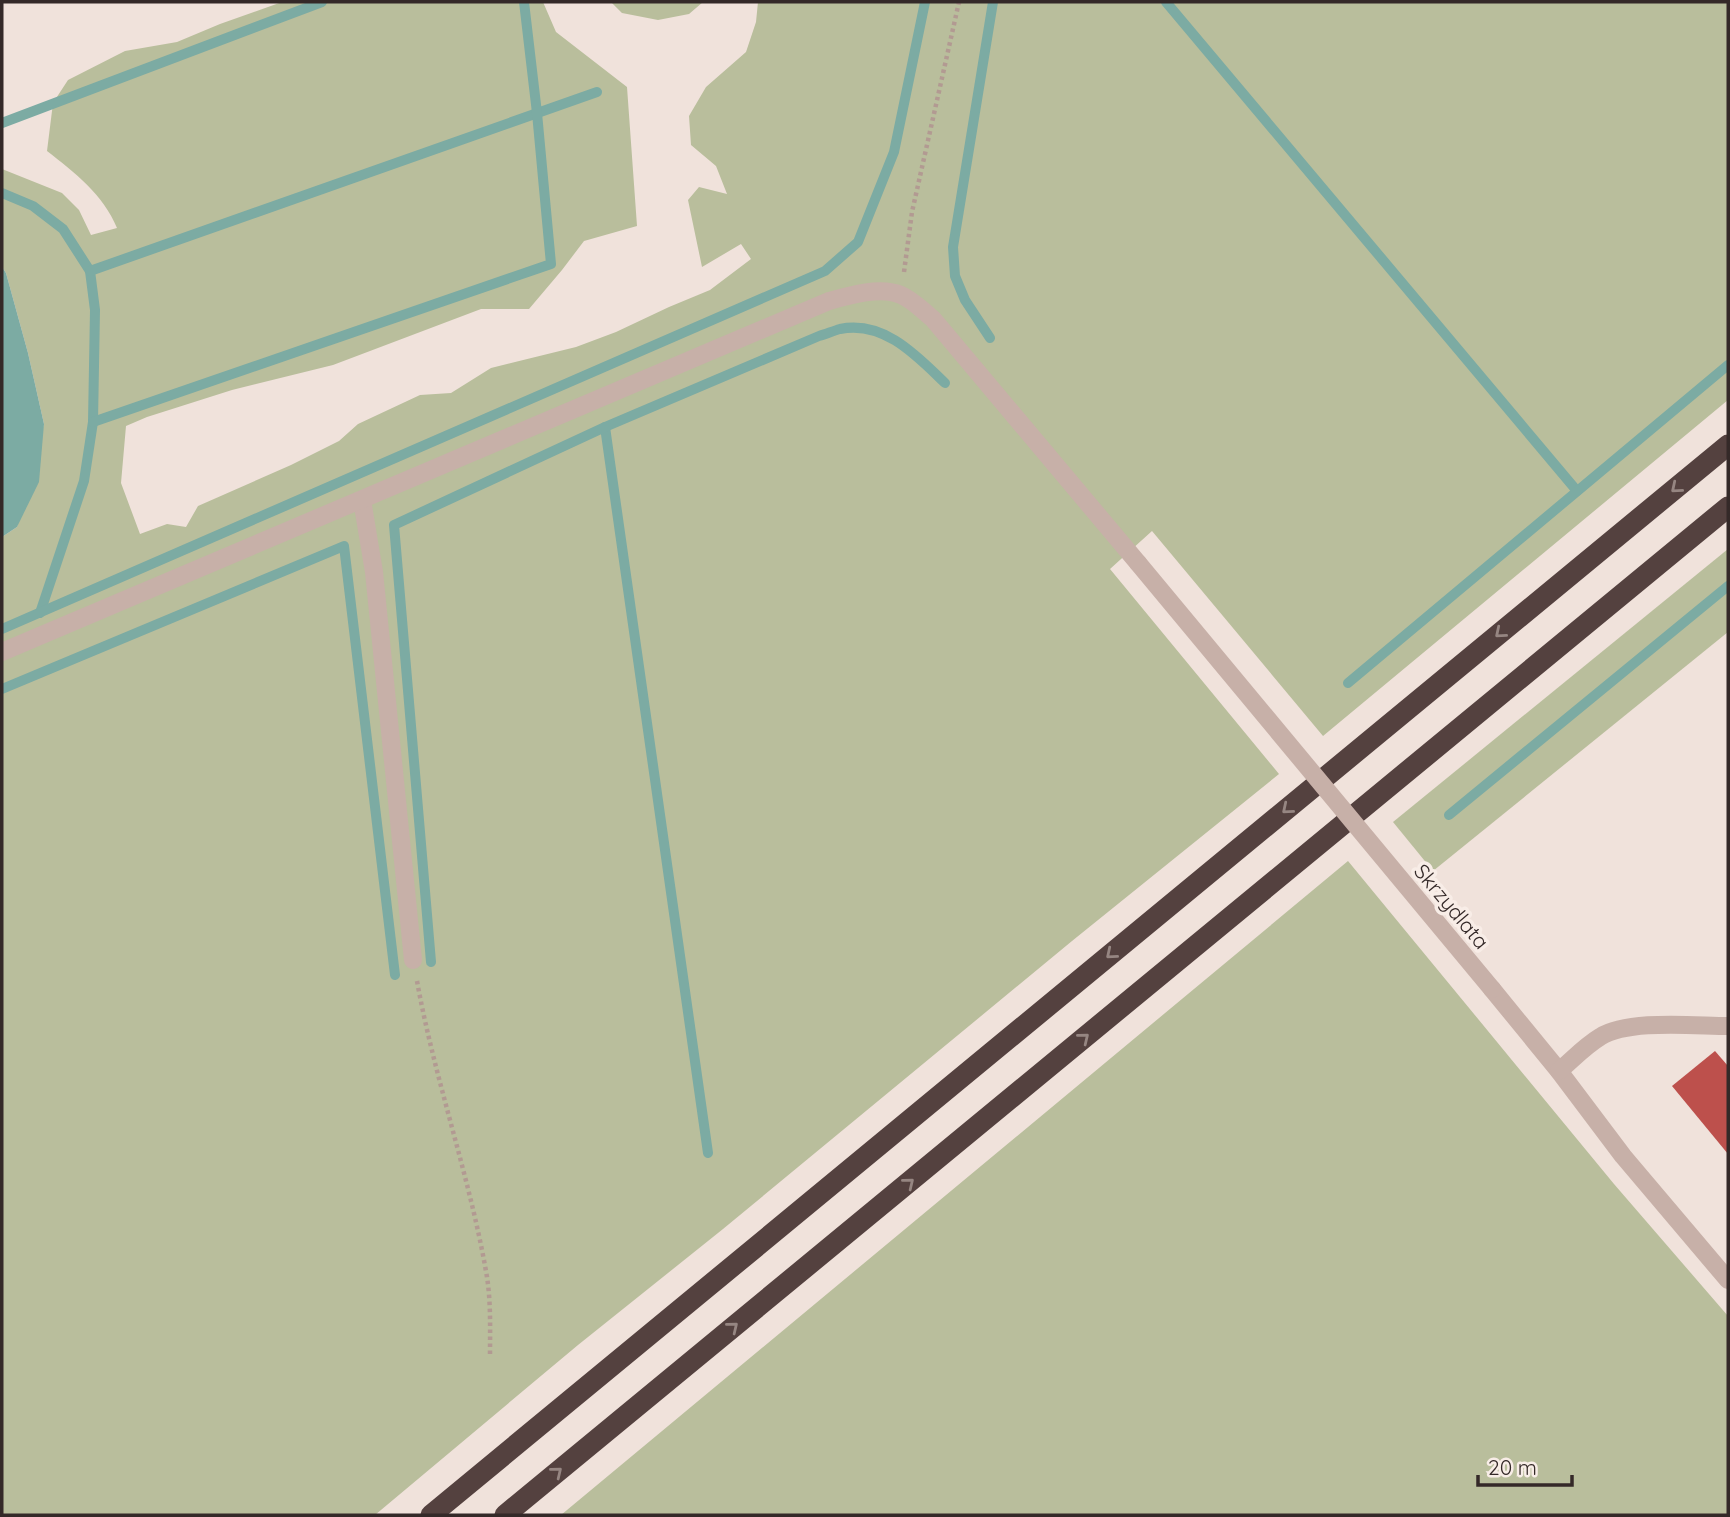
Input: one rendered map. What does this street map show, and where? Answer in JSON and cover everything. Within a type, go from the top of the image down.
[{"type":"highway","points":[[431,1515],[1728,445]]},
{"type":"highway","points":[[505,1515],[1728,507]]},
{"type":"street","points":[[2,652],[829,301],[856,293],[901,294]]},
{"type":"street","name":"Skrzydlata","points":[[901,294],[933,319],[1138,563],[1492,989],[1559,1071],[1623,1156],[1728,1280]]},
{"type":"street","points":[[362,500],[374,572],[413,960]]},
{"type":"street","points":[[1559,1071],[1600,1037],[1615,1030],[1652,1026],[1728,1026]]},
{"type":"path","points":[[901,294],[912,212],[959,2]]},
{"type":"path","points":[[413,960],[432,1052],[478,1230],[487,1278],[490,1357]]},
{"type":"green space","points":[[282,2],[543,2],[556,32],[627,87],[637,226],[584,241],[529,309],[481,309],[333,365],[232,390],[126,426],[121,483],[140,534],[167,524],[186,527],[198,506],[339,441],[358,424],[420,395],[451,393],[491,368],[576,347],[616,332],[710,290],[751,259],[741,244],[702,267],[688,200],[699,187],[727,194],[716,166],[691,145],[689,116],[706,87],[746,52],[756,22],[758,2],[1728,2],[1728,400],[1323,736],[1152,531],[1110,569],[1279,774],[578,1345],[375,1515],[2,1515],[2,537],[17,527],[44,424],[28,353],[2,267],[2,169],[62,193],[79,210],[91,235],[117,228],[96,194],[47,151],[53,103],[68,80],[125,51],[177,42]]},
{"type":"green space","points":[[611,2],[703,2],[689,14],[658,20],[622,13]]},
{"type":"green space","points":[[1728,549],[1728,632],[1433,871],[1393,822]]},
{"type":"green space","points":[[1348,861],[1614,1184],[1728,1316],[1728,1515],[561,1515]]},
{"type":"water","points":[[2,267],[28,353],[44,424],[39,482],[17,527],[2,537]]},
{"type":"building","points":[[1715,1051],[1728,1066],[1728,1154],[1672,1086]]},
{"type":"waterway","points":[[2,123],[322,2]]},
{"type":"waterway","points":[[93,422],[551,264],[524,2]]},
{"type":"waterway","points":[[2,629],[825,271],[858,242],[894,152],[925,2]]},
{"type":"waterway","points":[[990,338],[965,300],[955,276],[953,247],[993,2]]},
{"type":"waterway","points":[[1166,2],[1577,491]]},
{"type":"waterway","points":[[90,271],[597,92]]},
{"type":"waterway","points":[[2,193],[33,206],[63,229],[90,271],[95,310],[93,422],[84,481],[40,613]]},
{"type":"waterway","points":[[431,962],[394,525],[605,427],[840,329],[856,328],[885,335],[911,352],[945,383]]},
{"type":"waterway","points":[[1348,683],[1728,365]]},
{"type":"waterway","points":[[605,427],[708,1153]]},
{"type":"waterway","points":[[2,689],[344,546],[395,975]]},
{"type":"waterway","points":[[1449,815],[1728,586]]}]
